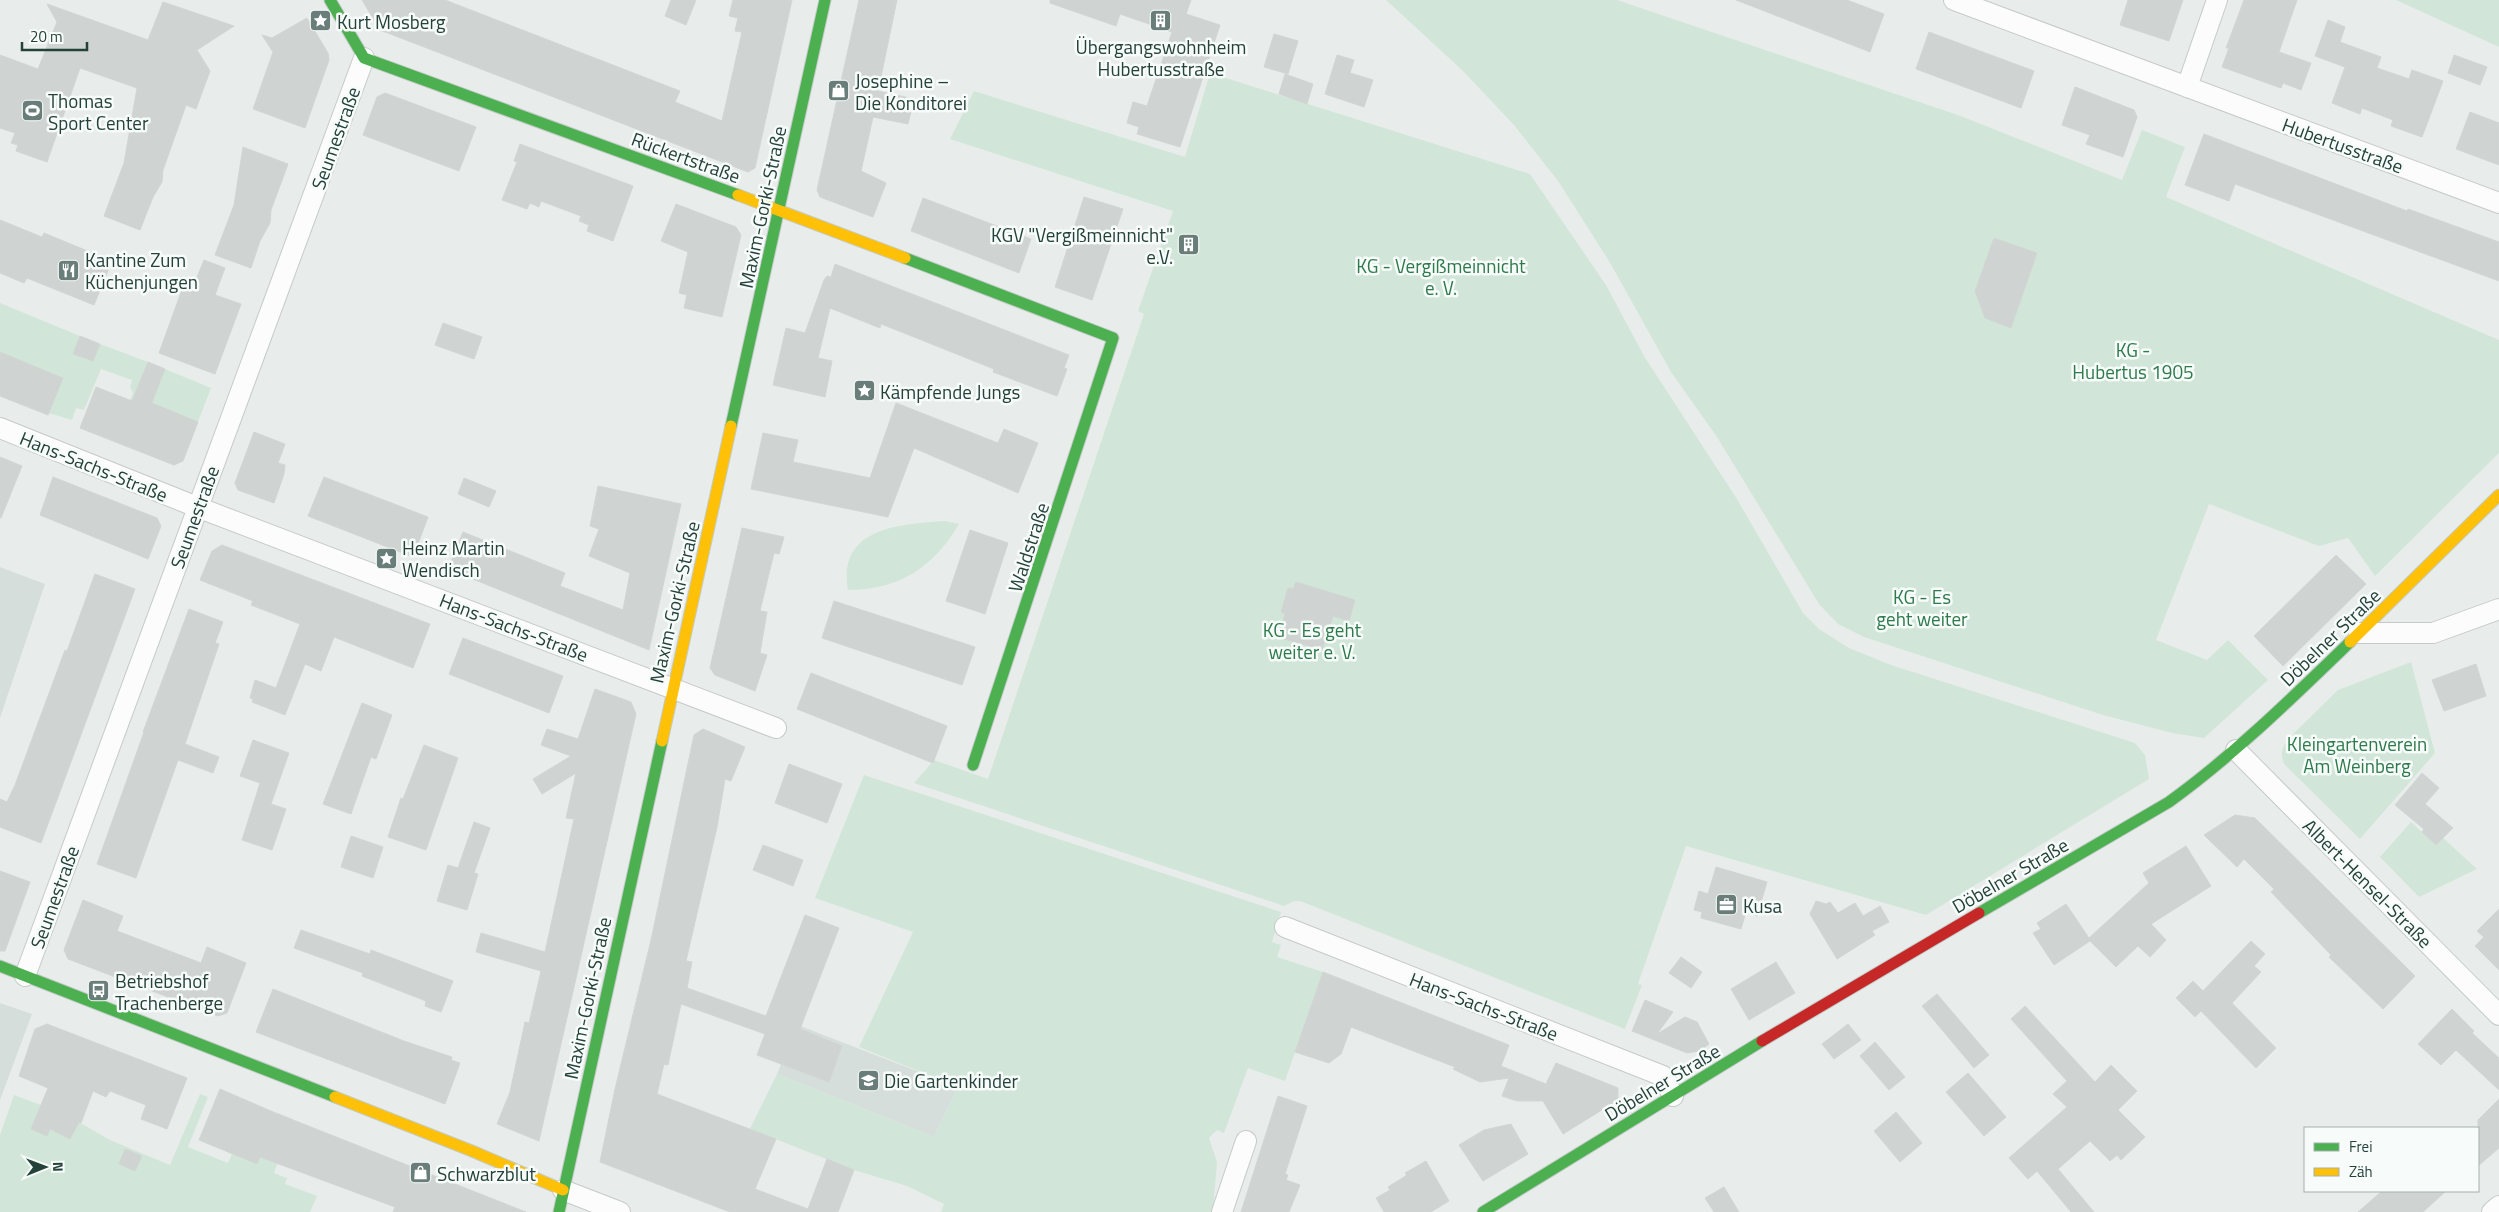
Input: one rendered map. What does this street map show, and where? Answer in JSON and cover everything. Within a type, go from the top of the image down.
[{"type":"street","points":[[330,0],[364,58]]},
{"type":"street","name":"Maxim-Gorki-Straße","points":[[558,1212],[672,687],[825,0]]},
{"type":"street","name":"Hubertusstraße","points":[[1954,0],[2499,203]]},
{"type":"street","points":[[2186,87],[2217,0]]},
{"type":"street","name":"Rückertstraße","points":[[364,58],[779,210],[1113,338]]},
{"type":"street","name":"Seumestraße","points":[[25,976],[364,58]]},
{"type":"street","name":"Waldstraße","points":[[973,765],[1113,338]]},
{"type":"street","name":"Hans-Sachs-Straße","points":[[0,428],[197,507],[776,728]]},
{"type":"street","name":"Döbelner Straße","points":[[1483,1212],[1848,989],[2170,802],[2203,779],[2359,633],[2499,496]]},
{"type":"street","points":[[2359,633],[2433,633],[2499,609]]},
{"type":"street","name":"Albert-Hensel-Straße","points":[[2236,750],[2499,1015]]},
{"type":"street","name":"Hans-Sachs-Straße","points":[[1285,927],[1662,1076],[1673,1096]]},
{"type":"street","points":[[0,966],[519,1170],[620,1212]]},
{"type":"street","points":[[1222,1212],[1246,1141]]},
{"type":"street","points":[[2492,1212],[2499,1206]]},
{"type":"shaded area","points":[[0,567],[45,584],[0,718]]},
{"type":"shaded area","points":[[0,1003],[32,1014],[0,1100]]},
{"type":"shaded area","name":"Die Gartenkinder","points":[[772,1015],[958,1087],[934,1137],[777,1074],[781,1064],[757,1055]]},
{"type":"green space","name":"KG - Hubertus 1905","points":[[1386,0],[1617,0],[1958,115],[2122,180],[2142,130],[2185,147],[2166,197],[2499,340],[2499,453],[2375,576],[2348,538],[2319,546],[2209,504],[2156,640],[2207,660],[2228,640],[2268,680],[2204,738],[2172,733],[2103,715],[1864,637],[1838,624],[1819,604],[1717,437],[1671,372],[1609,261],[1558,181],[1514,125],[1462,70]]},
{"type":"green space","points":[[2396,0],[2499,0],[2499,47]]},
{"type":"green space","name":"KG - Es geht weiter e. V.","points":[[1210,73],[1530,174],[1606,285],[1644,356],[1737,499],[1803,613],[1819,629],[1849,648],[1891,665],[2135,743],[2145,755],[2149,779],[1926,915],[1686,846],[1638,984],[1642,985],[1625,1029],[1300,901],[1294,901],[1284,906],[914,783],[934,760],[988,779],[1144,314],[1138,311],[1173,211],[950,139],[974,91],[1185,157]]},
{"type":"green space","points":[[0,303],[80,336],[73,354],[93,361],[100,344],[148,362],[132,401],[130,400],[133,393],[130,387],[132,380],[101,369],[84,410],[76,408],[72,420],[49,413],[63,378],[0,352]]},
{"type":"green space","points":[[165,369],[211,388],[198,422],[152,404]]},
{"type":"green space","points":[[945,521],[959,524],[949,539],[926,564],[913,573],[883,586],[848,590],[847,569],[852,553],[862,542],[875,533],[891,528],[909,524]]},
{"type":"green space","name":"Kleingartenverein Am Weinberg","points":[[2411,662],[2435,753],[2360,839],[2284,764],[2282,750],[2289,738],[2338,690]]},
{"type":"green space","points":[[864,775],[1281,912],[1272,942],[1281,945],[1277,957],[1323,972],[1285,1081],[1248,1068],[1224,1133],[1217,1130],[1209,1138],[1217,1162],[1213,1212],[941,1212],[944,1204],[907,1186],[854,1170],[750,1129],[777,1074],[934,1137],[958,1087],[859,1047],[913,932],[815,898]]},
{"type":"green space","points":[[2411,822],[2436,845],[2443,838],[2477,869],[2419,897],[2380,857]]},
{"type":"green space","points":[[200,1094],[208,1097],[188,1147],[228,1163],[232,1154],[257,1164],[278,1113],[293,1119],[274,1173],[287,1178],[285,1184],[317,1196],[310,1212],[0,1212],[0,1135],[14,1095],[65,1114],[110,1140],[170,1165]]},
{"type":"building","points":[[362,0],[445,0],[680,91],[675,102],[722,121],[742,32],[735,31],[738,18],[729,16],[733,0],[792,0],[755,168],[748,172],[380,30]]},
{"type":"building","points":[[671,0],[696,0],[686,25],[665,16]]},
{"type":"building","points":[[859,0],[897,0],[878,91],[914,99],[908,124],[873,117],[861,171],[886,183],[873,217],[820,197],[817,190]]},
{"type":"building","points":[[1050,0],[1191,0],[1186,14],[1220,25],[1180,147],[1137,134],[1139,127],[1127,123],[1133,102],[1147,106],[1172,32],[1120,14],[1116,26],[1050,3]]},
{"type":"building","points":[[1736,0],[1847,0],[1884,14],[1870,52]]},
{"type":"building","points":[[2128,0],[2183,0],[2169,41],[2120,25]]},
{"type":"building","points":[[2244,0],[2297,0],[2279,52],[2311,63],[2301,90],[2283,83],[2281,88],[2222,67],[2229,48],[2226,48]]},
{"type":"building","points":[[163,2],[234,26],[197,50],[210,71],[196,109],[186,105],[163,170],[162,182],[153,197],[140,230],[104,216],[124,163],[137,88],[80,68],[47,162],[16,151],[18,145],[11,143],[15,133],[0,128],[0,55],[38,69],[57,22],[47,4],[148,40]]},
{"type":"building","points":[[307,18],[328,53],[329,60],[305,128],[253,109],[273,52],[262,35],[272,38]]},
{"type":"building","points":[[2328,20],[2345,27],[2340,42],[2381,57],[2377,68],[2409,79],[2412,70],[2443,81],[2422,137],[2391,126],[2393,120],[2362,108],[2360,114],[2332,103],[2345,67],[2315,56]]},
{"type":"building","points":[[1929,32],[2034,71],[2021,108],[1916,69]]},
{"type":"building","points":[[1274,34],[1298,41],[1288,74],[1264,67]]},
{"type":"building","points":[[1337,55],[1354,60],[1350,73],[1373,80],[1364,107],[1325,94]]},
{"type":"building","points":[[2454,55],[2487,67],[2480,85],[2448,73]]},
{"type":"building","points":[[1285,74],[1313,84],[1307,104],[1279,94]]},
{"type":"building","points":[[2075,87],[2134,110],[2137,117],[2123,157],[2086,144],[2090,135],[2062,125]]},
{"type":"building","points":[[385,93],[476,127],[459,171],[363,135],[377,97]]},
{"type":"building","points":[[2470,112],[2499,123],[2499,165],[2456,149]]},
{"type":"building","points":[[2204,134],[2407,211],[2408,209],[2499,242],[2499,281],[2235,184],[2229,201],[2185,185]]},
{"type":"building","points":[[520,144],[633,186],[613,241],[587,231],[589,225],[579,221],[581,216],[541,201],[539,207],[530,203],[527,209],[502,200],[517,162],[514,161]]},
{"type":"building","points":[[243,147],[288,164],[271,210],[270,223],[260,241],[251,268],[215,255],[234,205]]},
{"type":"building","points":[[1084,197],[1123,209],[1092,300],[1055,287]]},
{"type":"building","points":[[923,198],[1031,239],[1019,273],[911,231]]},
{"type":"building","points":[[676,204],[736,227],[741,235],[722,317],[684,308],[687,295],[679,293],[688,252],[661,241]]},
{"type":"building","points":[[0,220],[42,237],[44,233],[112,261],[94,305],[27,278],[24,283],[0,273]]},
{"type":"building","points":[[1994,238],[2037,253],[2011,328],[1985,318],[1975,291]]},
{"type":"building","points":[[204,260],[225,268],[215,295],[241,304],[215,374],[159,353],[184,284],[193,287]]},
{"type":"building","points":[[835,264],[1069,355],[1064,368],[1067,369],[1057,396],[993,372],[994,369],[881,324],[880,328],[830,308],[818,358],[832,361],[825,397],[773,385],[786,328],[805,333],[824,280],[827,276],[831,277]]},
{"type":"building","points":[[443,323],[482,337],[474,359],[435,345]]},
{"type":"building","points":[[80,336],[100,344],[93,361],[73,354]]},
{"type":"building","points":[[0,352],[63,378],[48,415],[0,396]]},
{"type":"building","points":[[148,362],[165,369],[152,403],[198,422],[183,461],[174,465],[80,428],[96,387],[132,401]]},
{"type":"building","points":[[896,403],[998,443],[1004,429],[1038,443],[1018,493],[914,448],[888,517],[751,489],[763,433],[798,440],[793,462],[870,478]]},
{"type":"building","points":[[254,432],[285,444],[278,463],[285,465],[284,474],[274,503],[238,490],[235,483]]},
{"type":"building","points":[[0,457],[22,466],[1,518],[0,518]]},
{"type":"building","points":[[53,477],[157,518],[161,526],[148,559],[40,515]]},
{"type":"building","points":[[324,477],[428,517],[413,557],[308,516]]},
{"type":"building","points":[[464,478],[496,491],[489,507],[458,494]]},
{"type":"building","points":[[598,486],[681,504],[649,650],[448,569],[463,532],[565,573],[560,586],[623,610],[630,573],[589,556],[599,529],[590,526]]},
{"type":"building","points":[[742,528],[784,537],[779,554],[774,553],[760,611],[767,612],[760,653],[767,655],[755,691],[715,675],[710,668]]},
{"type":"building","points":[[970,530],[1008,543],[985,614],[946,601]]},
{"type":"building","points":[[222,545],[430,624],[413,668],[334,637],[321,671],[305,664],[285,715],[252,702],[253,699],[250,698],[255,680],[276,688],[300,624],[251,605],[253,601],[200,580],[212,551]]},
{"type":"building","points":[[2336,555],[2366,584],[2283,666],[2254,636]]},
{"type":"building","points":[[95,574],[135,589],[41,843],[0,827],[0,799],[7,802],[15,785]]},
{"type":"building","points":[[1296,582],[1355,600],[1349,621],[1333,616],[1322,650],[1278,637],[1285,614],[1281,612],[1288,588],[1293,589]]},
{"type":"building","points":[[834,601],[975,647],[962,685],[822,638]]},
{"type":"building","points":[[189,609],[223,622],[215,643],[219,644],[185,744],[219,757],[213,773],[178,760],[136,878],[97,864],[143,732]]},
{"type":"building","points":[[463,638],[563,676],[549,713],[449,674]]},
{"type":"building","points":[[2476,664],[2486,696],[2444,711],[2432,680]]},
{"type":"building","points":[[811,673],[947,726],[933,763],[797,709]]},
{"type":"building","points":[[595,689],[631,702],[636,714],[539,1141],[497,1124],[510,1092],[525,1022],[529,1023],[541,971],[476,952],[481,933],[545,952],[574,819],[566,818],[576,773],[542,794],[533,779],[571,756],[541,745],[547,729],[578,739]]},
{"type":"building","points":[[362,703],[392,715],[376,759],[371,757],[351,814],[323,804]]},
{"type":"building","points":[[703,729],[745,747],[731,781],[725,779],[717,827],[686,961],[692,962],[687,988],[766,1016],[805,915],[839,928],[800,1029],[842,1046],[829,1082],[757,1055],[765,1034],[681,1004],[668,1065],[664,1064],[657,1094],[776,1139],[755,1189],[808,1209],[827,1159],[854,1170],[838,1212],[730,1212],[600,1162],[615,1089],[651,940],[694,735]]},
{"type":"building","points":[[253,740],[289,753],[271,804],[286,809],[272,850],[242,840],[260,783],[240,776]]},
{"type":"building","points":[[424,745],[458,758],[426,850],[388,837],[401,798],[403,799]]},
{"type":"building","points":[[789,764],[842,784],[827,823],[775,803]]},
{"type":"building","points":[[2422,773],[2439,788],[2425,804],[2453,828],[2436,845],[2422,832],[2424,829],[2395,805]]},
{"type":"building","points":[[2235,815],[2255,818],[2415,976],[2383,1009],[2329,957],[2331,955],[2271,892],[2274,889],[2244,859],[2237,867],[2204,835]]},
{"type":"building","points":[[474,822],[490,828],[474,873],[478,874],[467,910],[437,901],[448,865],[458,868]]},
{"type":"building","points":[[351,836],[383,847],[373,878],[341,867]]},
{"type":"building","points":[[763,845],[803,860],[793,886],[753,870]]},
{"type":"building","points":[[2186,846],[2211,886],[2151,924],[2166,940],[2150,957],[2138,946],[2116,967],[2090,941],[2054,965],[2033,933],[2041,929],[2037,923],[2066,904],[2089,938],[2149,883],[2143,873]]},
{"type":"building","points":[[1716,867],[1767,882],[1757,916],[1746,912],[1741,929],[1701,918],[1702,912],[1694,910],[1699,891],[1708,894]]},
{"type":"building","points":[[0,871],[30,882],[5,951],[0,951]]},
{"type":"building","points":[[83,900],[123,916],[117,931],[201,963],[207,947],[246,963],[227,1013],[218,1016],[68,959],[64,950]]},
{"type":"building","points":[[1816,901],[1826,904],[1830,902],[1838,913],[1855,903],[1863,916],[1880,906],[1889,922],[1872,931],[1875,935],[1837,959],[1810,914]]},
{"type":"building","points":[[2499,909],[2499,970],[2475,946],[2484,937],[2477,931]]},
{"type":"building","points":[[301,930],[370,954],[371,950],[453,981],[441,1012],[425,1006],[426,1001],[362,976],[363,973],[294,948]]},
{"type":"building","points":[[2251,941],[2265,954],[2254,966],[2261,972],[2232,1003],[2276,1048],[2256,1068],[2201,1011],[2195,1017],[2176,998],[2193,981],[2203,991]]},
{"type":"building","points":[[1681,957],[1702,972],[1691,988],[1669,973]]},
{"type":"building","points":[[1776,962],[1795,993],[1749,1020],[1731,989]]},
{"type":"building","points":[[1323,972],[1509,1045],[1501,1066],[1546,1084],[1556,1063],[1618,1088],[1618,1100],[1563,1134],[1543,1101],[1517,1101],[1502,1096],[1509,1078],[1480,1082],[1453,1069],[1455,1067],[1351,1027],[1341,1054],[1329,1063],[1295,1052]]},
{"type":"building","points":[[273,989],[404,1041],[452,1057],[451,1060],[460,1063],[445,1104],[256,1032]]},
{"type":"building","points":[[1937,994],[1989,1055],[1974,1068],[1922,1006]]},
{"type":"building","points":[[1645,1000],[1673,1012],[1657,1034],[1685,1017],[1697,1022],[1709,1044],[1699,1051],[1687,1053],[1632,1031]]},
{"type":"building","points":[[2025,1006],[2095,1082],[2111,1065],[2137,1091],[2118,1110],[2145,1137],[2121,1160],[2117,1155],[2110,1161],[2090,1141],[2058,1169],[2094,1212],[2071,1212],[2037,1171],[2028,1179],[2009,1158],[2067,1107],[2053,1094],[2067,1081],[2011,1019]]},
{"type":"building","points":[[2452,1009],[2474,1031],[2472,1033],[2499,1058],[2499,1090],[2456,1050],[2441,1065],[2418,1044]]},
{"type":"building","points":[[47,1024],[187,1078],[167,1129],[141,1119],[146,1105],[110,1091],[106,1097],[93,1091],[81,1123],[79,1122],[70,1139],[50,1129],[47,1136],[31,1129],[48,1088],[19,1076],[35,1029]]},
{"type":"building","points":[[1848,1024],[1861,1040],[1834,1059],[1822,1044]]},
{"type":"building","points":[[1875,1042],[1905,1077],[1889,1090],[1860,1056]]},
{"type":"building","points":[[1968,1073],[2006,1117],[1984,1136],[1946,1092]]},
{"type":"building","points":[[220,1089],[278,1114],[526,1212],[393,1212],[395,1207],[260,1157],[257,1164],[199,1140]]},
{"type":"building","points":[[1278,1096],[1307,1106],[1285,1174],[1288,1175],[1286,1180],[1300,1185],[1289,1212],[1241,1212]]},
{"type":"building","points":[[2499,1099],[2499,1148],[2479,1165],[2479,1127],[2478,1120]]},
{"type":"building","points":[[1896,1112],[1922,1143],[1900,1162],[1874,1131]]},
{"type":"building","points":[[1511,1124],[1528,1154],[1483,1181],[1459,1145],[1484,1130]]},
{"type":"building","points":[[125,1149],[142,1156],[135,1171],[119,1164]]},
{"type":"building","points":[[1426,1161],[1449,1201],[1431,1212],[1384,1212],[1376,1198],[1390,1190],[1388,1187],[1407,1175],[1405,1173]]},
{"type":"building","points":[[1724,1187],[1739,1212],[1714,1212],[1705,1198]]},
{"type":"building","points":[[2381,1192],[2445,1192],[2423,1212],[2358,1212]]},
{"type":"traffic: fast","points":[[330,0],[364,58],[738,195]]},
{"type":"traffic: fast","points":[[731,426],[825,0]]},
{"type":"traffic: fast","points":[[905,258],[1113,338],[973,765]]},
{"type":"traffic: fast","points":[[1979,913],[2169,802],[2240,745],[2350,642]]},
{"type":"traffic: fast","points":[[559,1212],[662,741]]},
{"type":"traffic: fast","points":[[0,966],[335,1097]]},
{"type":"traffic: fast","points":[[1483,1212],[1762,1041]]},
{"type":"traffic: slow","points":[[738,195],[905,258]]},
{"type":"traffic: slow","points":[[662,741],[731,426]]},
{"type":"traffic: slow","points":[[2350,642],[2499,495]]},
{"type":"traffic: slow","points":[[335,1097],[472,1151],[563,1190]]},
{"type":"traffic: jam","points":[[1762,1041],[1979,913]]},
{"type":"place","name":"Übergangswohnheim Hubertusstraße","points":[[1161,20]]},
{"type":"place","name":"Kurt Mosberg","points":[[321,21]]},
{"type":"place","name":"Josephine – Die Konditorei","points":[[839,91]]},
{"type":"place","name":"Thomas Sport Center","points":[[32,111]]},
{"type":"place","name":"KGV \"Vergißmeinnicht\" e.V.","points":[[1189,245]]},
{"type":"place","name":"Kantine Zum Küchenjungen","points":[[69,270]]},
{"type":"place","name":"Kämpfende Jungs","points":[[864,391]]},
{"type":"place","name":"Heinz Martin Wendisch","points":[[386,558]]},
{"type":"place","name":"Kusa","points":[[1727,905]]},
{"type":"place","name":"Betriebshof Trachenberge","points":[[99,991]]},
{"type":"place","name":"Die Gartenkinder","points":[[868,1080]]},
{"type":"place","name":"Schwarzblut","points":[[421,1173]]},
{"type":"park label","name":"KG - Vergißmeinnicht e. V.","points":[[1441,276]]},
{"type":"park label","name":"KG - Es geht weiter","points":[[1922,607]]}]
